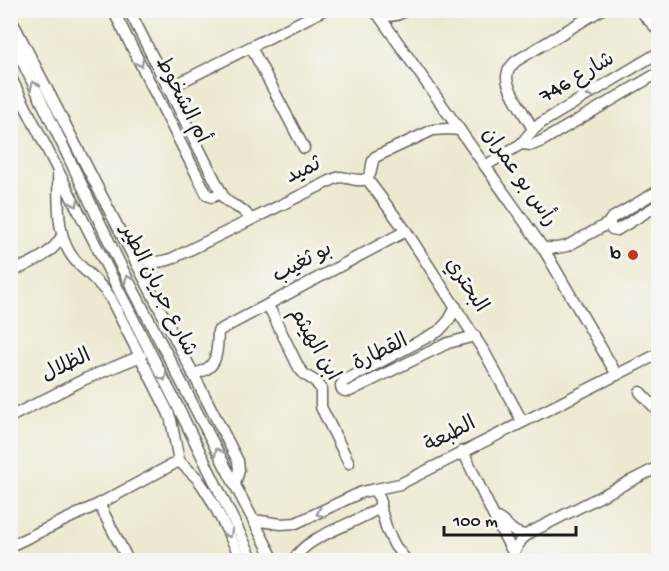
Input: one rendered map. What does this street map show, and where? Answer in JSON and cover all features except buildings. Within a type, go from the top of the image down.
[{"type":"street","name":"أم الشخوط","points":[[113,10],[207,195],[212,197],[221,193]]},
{"type":"street","name":"أم الشخوط","points":[[129,10],[221,193],[226,201],[243,209],[250,219]]},
{"type":"street","points":[[169,88],[324,10]]},
{"type":"street","points":[[533,129],[509,86],[508,70],[516,61],[601,10]]},
{"type":"street","points":[[642,10],[658,30]]},
{"type":"street","points":[[376,12],[388,16],[403,13]]},
{"type":"street","name":"رأس بو عمران","points":[[376,12],[543,248],[617,375]]},
{"type":"street","points":[[395,38],[395,26],[403,13]]},
{"type":"street","points":[[10,17],[50,105],[133,254],[238,461],[239,470],[235,484]]},
{"type":"street","name":"شارع جريان الطير","points":[[10,36],[50,105],[121,266],[274,561]]},
{"type":"street","points":[[251,47],[304,148]]},
{"type":"street","name":"شارع 746","points":[[485,166],[522,144],[533,129],[541,123],[658,53]]},
{"type":"street","name":"شارع 746","points":[[522,144],[542,141],[658,73]]},
{"type":"street","name":"شارع جريان الطير","points":[[11,76],[175,401],[249,559]]},
{"type":"street","points":[[614,81],[621,94]]},
{"type":"street","points":[[171,123],[183,117]]},
{"type":"street","points":[[367,179],[372,160],[377,156],[433,130],[460,130]]},
{"type":"street","name":"شارع جريان الطير","points":[[58,168],[62,236],[72,257],[110,297],[141,356],[171,420],[179,460]]},
{"type":"street","points":[[198,177],[209,171]]},
{"type":"street","name":"ثميد","points":[[155,263],[171,259],[334,179],[341,177],[367,179]]},
{"type":"street","name":"البحتري","points":[[367,179],[406,231],[475,336],[522,421]]},
{"type":"street","points":[[543,248],[567,246],[609,223],[612,218],[658,190]]},
{"type":"street","points":[[609,223],[612,229],[617,230],[658,205]]},
{"type":"street","name":"بو ثغيب","points":[[193,374],[203,372],[212,366],[216,357],[218,332],[406,231]]},
{"type":"street","points":[[10,273],[46,255],[62,236]]},
{"type":"street","points":[[133,254],[155,263],[145,279]]},
{"type":"street","points":[[46,255],[72,257]]},
{"type":"street","name":"القطارة","points":[[456,307],[439,331],[346,379],[341,387],[344,391],[350,391],[448,343],[475,336]]},
{"type":"street","name":"ابن الهيثم","points":[[271,311],[299,368],[321,388],[322,410],[350,463]]},
{"type":"street","name":"الطبعة","points":[[254,520],[281,524],[296,523],[362,492],[400,484],[658,354]]},
{"type":"street","name":"الظلال","points":[[10,417],[85,379],[141,356]]},
{"type":"street","points":[[320,403],[341,387]]},
{"type":"street","points":[[640,392],[658,411]]},
{"type":"street","points":[[463,452],[515,557]]},
{"type":"street","points":[[10,546],[99,504],[179,460],[197,478],[249,559],[268,549]]},
{"type":"street","points":[[515,557],[518,543],[526,535],[658,467]]},
{"type":"street","points":[[374,490],[380,499],[387,530],[406,561]]},
{"type":"street","points":[[99,504],[128,561]]},
{"type":"street","points":[[294,561],[297,554],[310,543],[380,507]]},
{"type":"street","points":[[366,516],[387,530]]},
{"type":"street","points":[[494,517],[514,532],[526,535]]},
{"type":"place","name":"b","points":[[633,255]]}]
